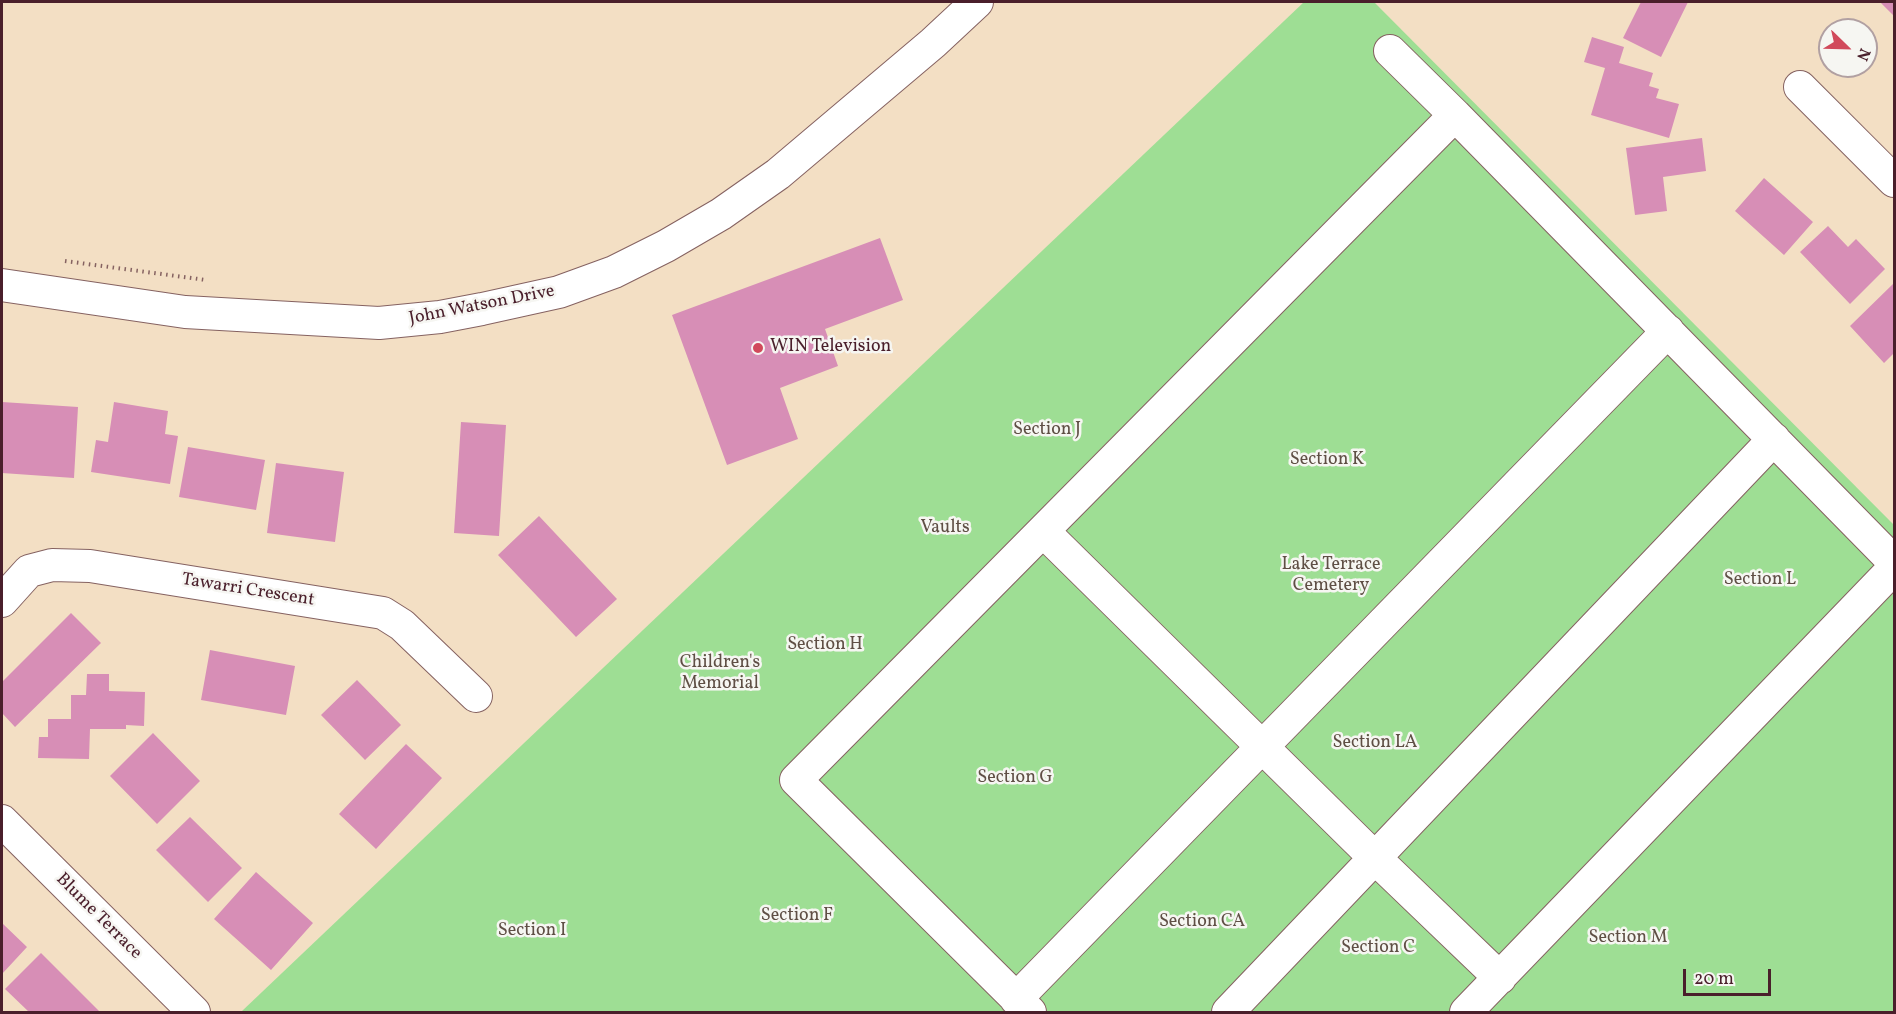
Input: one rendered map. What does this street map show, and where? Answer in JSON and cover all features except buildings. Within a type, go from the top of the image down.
[{"type":"street","name":"John Watson Drive","points":[[2,285],[185,312],[380,323],[440,317],[559,292],[614,272],[722,214],[778,174],[812,146],[933,43],[977,2]]},
{"type":"street","points":[[1390,51],[1894,562]]},
{"type":"street","points":[[1800,87],[1894,181]]},
{"type":"street","points":[[1455,115],[796,780],[1023,1006],[1263,746],[1668,331]]},
{"type":"street","points":[[1228,1012],[1774,440]]},
{"type":"street","points":[[1043,531],[1500,978]]},
{"type":"street","name":"Tawarri Crescent","points":[[2,601],[29,571],[52,565],[90,566],[384,613],[402,625],[476,696]]},
{"type":"street","points":[[1466,1012],[1894,568]]},
{"type":"street","name":"Blume Terrace","points":[[2,821],[194,1012]]},
{"type":"path","points":[[63,260],[216,281]]},
{"type":"green space","name":"Lake Terrace Cemetery","points":[[1304,2],[1374,2],[1894,525],[1894,1012],[242,1011]]},
{"type":"place","name":"WIN Television","points":[[758,348]]},
{"type":"park label","name":"Section J","points":[[1047,431]]},
{"type":"park label","name":"Section K","points":[[1327,461]]},
{"type":"park label","name":"Vaults","points":[[945,529]]},
{"type":"park label","name":"Section L","points":[[1760,581]]},
{"type":"park label","name":"Section H","points":[[825,646]]},
{"type":"park label","name":"Children's Memorial","points":[[720,674]]},
{"type":"park label","name":"Section LA","points":[[1375,744]]},
{"type":"park label","name":"Section G","points":[[1015,779]]},
{"type":"park label","name":"Section F","points":[[797,917]]},
{"type":"park label","name":"Section CA","points":[[1202,923]]},
{"type":"park label","name":"Section I","points":[[532,932]]},
{"type":"park label","name":"Section M","points":[[1628,939]]},
{"type":"park label","name":"Section C","points":[[1378,949]]}]
